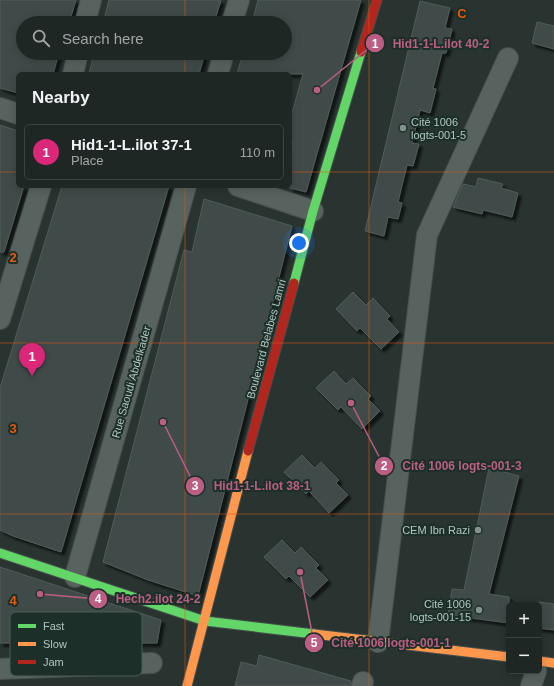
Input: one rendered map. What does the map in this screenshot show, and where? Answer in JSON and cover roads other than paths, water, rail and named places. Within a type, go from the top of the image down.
[{"type":"main road","name":"Boulevard Belabes Lamri","points":[[187,686],[238,489],[313,211],[377,0]]},
{"type":"main road","points":[[0,553],[205,621],[506,657]]},
{"type":"main road","points":[[542,661],[554,663]]},
{"type":"street","points":[[87,16],[91,0]]},
{"type":"street","points":[[234,16],[239,0]]},
{"type":"street","points":[[378,642],[427,236],[508,58]]},
{"type":"street","points":[[73,72],[76,60]]},
{"type":"street","points":[[219,72],[222,60]]},
{"type":"street","points":[[0,108],[16,113]]},
{"type":"street","points":[[0,319],[40,188]]},
{"type":"street","name":"Rue Saoudi Abdelkader","points":[[75,577],[185,188]]},
{"type":"street","points":[[244,188],[313,211]]},
{"type":"street","points":[[142,663],[152,663]]},
{"type":"street","points":[[0,669],[10,669]]},
{"type":"street","points":[[531,686],[535,674]]},
{"type":"place","name":"Hid1-1-L.ilot 40-2","points":[[317,90]]},
{"type":"place","name":"Cité 1006 logts-001-5","points":[[403,128]]},
{"type":"place","name":"Hid1-1-L.ilot 37-1","points":[[32,376]]},
{"type":"place","name":"Cité 1006 logts-001-3","points":[[351,403]]},
{"type":"place","name":"Hid1-1-L.ilot 38-1","points":[[163,422]]},
{"type":"place","name":"CEM Ibn Razi","points":[[478,530]]},
{"type":"place","name":"Cité 1006 logts-001-1","points":[[300,572]]},
{"type":"place","name":"Hech2.ilot 24-2","points":[[40,594]]},
{"type":"place","name":"Cité 1006 logts-001-15","points":[[479,610]]}]
